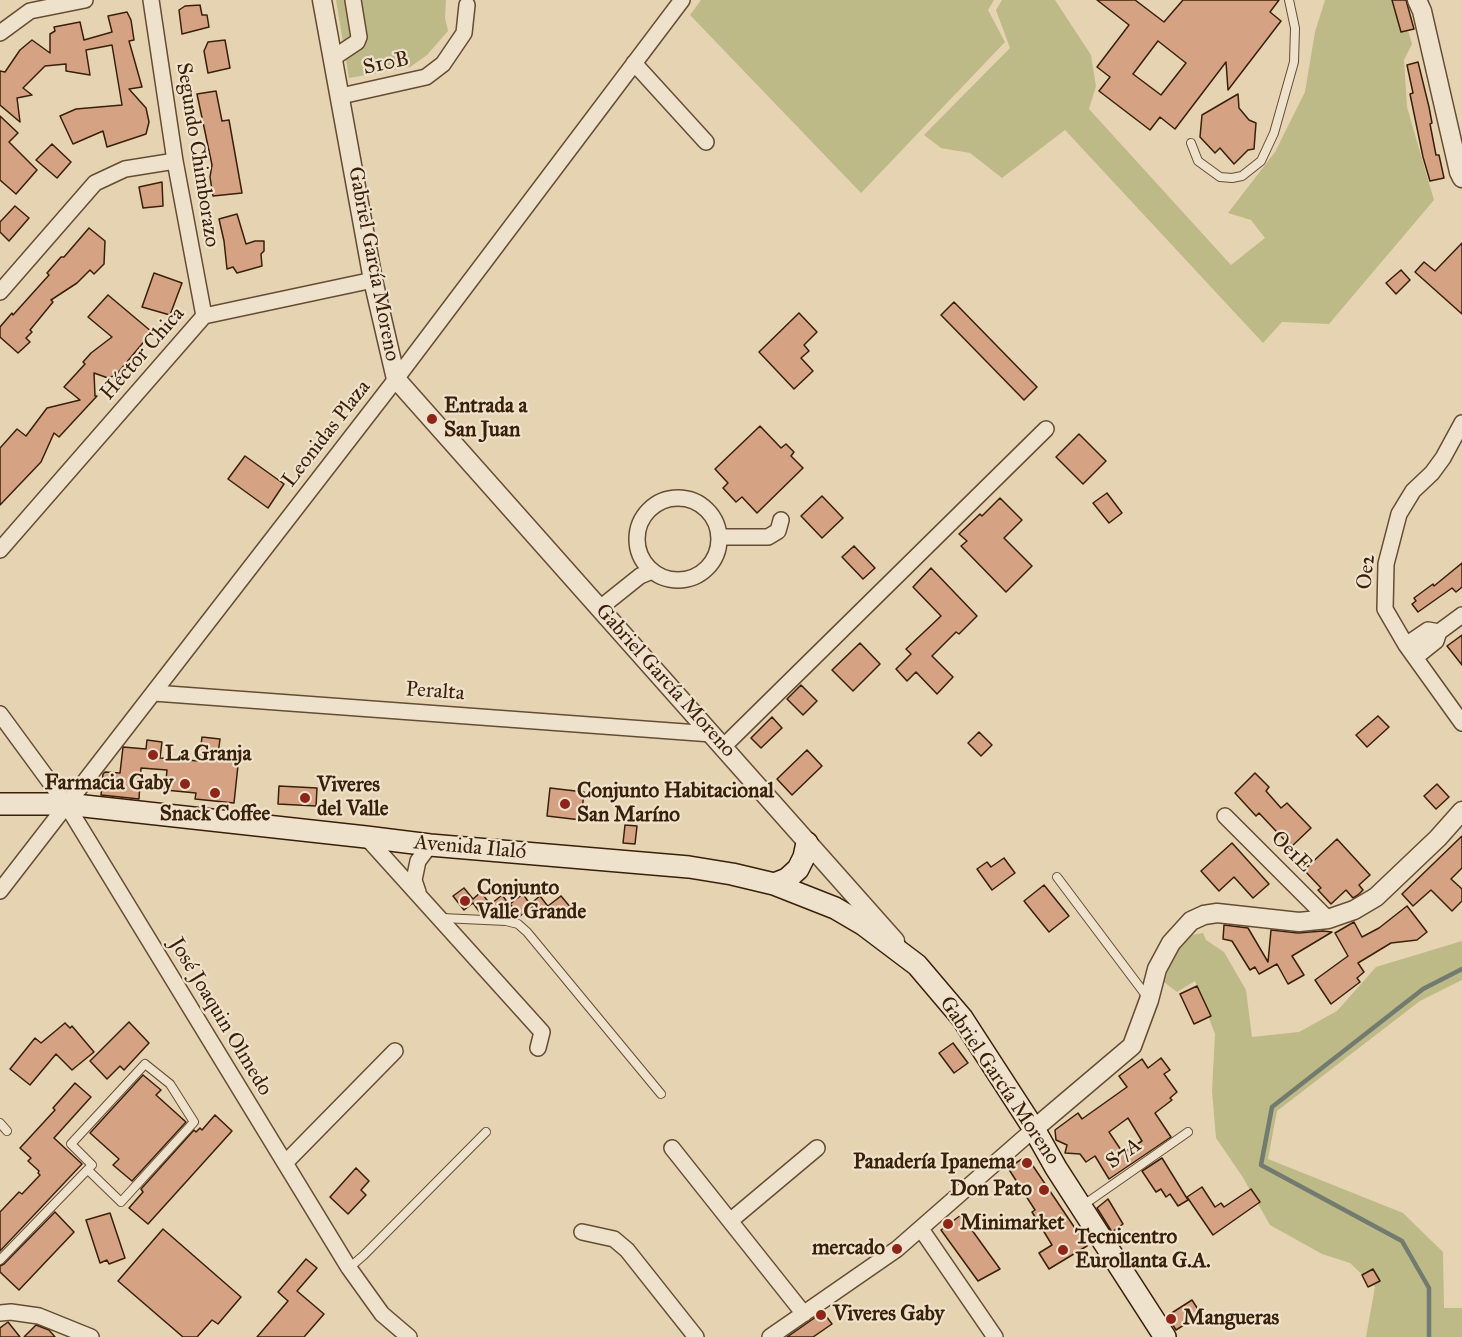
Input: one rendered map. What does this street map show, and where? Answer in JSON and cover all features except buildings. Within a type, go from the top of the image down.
[{"type":"main road","name":"Avenida Ilaló","points":[[0,804],[66,804],[134,809],[430,845],[689,867],[774,884],[805,895],[854,919],[917,965]]},
{"type":"main road","points":[[774,884],[787,879],[798,869],[807,843]]},
{"type":"main road","name":"Gabriel García Moreno","points":[[917,965],[962,1018],[1035,1129],[1081,1206],[1165,1337]]},
{"type":"street","points":[[0,33],[30,11],[85,0]]},
{"type":"street","name":"Segundo Chimborazo","points":[[151,0],[175,160],[204,316]]},
{"type":"street","name":"Gabriel García Moreno","points":[[322,0],[373,280],[396,379],[917,965]]},
{"type":"street","points":[[333,58],[357,42],[353,0]]},
{"type":"street","points":[[1417,0],[1422,10],[1462,178]]},
{"type":"street","name":"Leonidas Plaza","points":[[0,891],[66,804],[119,744],[154,693],[396,379],[679,2]]},
{"type":"street","name":"S10B","points":[[341,96],[426,77],[443,64],[464,33],[467,5]]},
{"type":"street","points":[[634,63],[706,141]]},
{"type":"street","points":[[0,292],[95,183],[125,169],[175,160]]},
{"type":"street","name":"Héctor Chica","points":[[0,550],[204,316],[373,280]]},
{"type":"street","name":"Oe2","points":[[1462,423],[1443,458],[1432,473],[1413,491],[1399,514],[1386,564],[1385,609],[1406,645],[1462,723]]},
{"type":"street","points":[[718,740],[1046,429]]},
{"type":"street","points":[[681,498],[695,502],[707,510],[716,522],[719,537],[714,560],[705,571],[692,578],[678,580],[664,578],[652,571],[642,560],[637,546],[638,531],[643,517],[653,506],[666,500],[681,498]]},
{"type":"street","points":[[719,537],[768,537],[778,531],[781,520]]},
{"type":"street","points":[[600,608],[640,576],[652,571]]},
{"type":"street","points":[[1416,657],[1436,641],[1439,632],[1462,615]]},
{"type":"street","points":[[1406,645],[1428,630],[1439,632]]},
{"type":"street","name":"Peralta","points":[[154,693],[718,740]]},
{"type":"street","name":"José Joaquin Olmedo","points":[[0,714],[66,804],[349,1268],[382,1314],[409,1337]]},
{"type":"street","points":[[770,1337],[897,1249],[1132,1046],[1149,1000],[1157,969],[1172,943],[1191,921],[1204,915],[1217,913],[1299,922],[1328,919],[1354,910],[1376,897],[1438,838],[1462,811]]},
{"type":"street","name":"Oe1E","points":[[1225,816],[1328,919]]},
{"type":"street","points":[[366,837],[542,1032],[538,1048]]},
{"type":"street","points":[[418,892],[414,880],[418,861],[430,845]]},
{"type":"street","points":[[285,1163],[394,1051]]},
{"type":"street","points":[[672,1148],[804,1314]]},
{"type":"street","points":[[730,1221],[817,1148]]},
{"type":"street","points":[[921,1229],[994,1337]]},
{"type":"street","points":[[582,1232],[614,1239],[627,1250],[696,1337]]},
{"type":"street","points":[[0,1313],[12,1312],[39,1316],[91,1337]]},
{"type":"lane","points":[[1191,143],[1198,161],[1220,177],[1242,176],[1261,161],[1274,133],[1294,62],[1295,28],[1289,0]]},
{"type":"lane","points":[[1057,877],[1149,1000]]},
{"type":"lane","points":[[441,918],[506,921],[518,924],[661,1094]]},
{"type":"lane","points":[[0,1260],[92,1165],[71,1144],[144,1064],[171,1084],[194,1122],[121,1202],[88,1170]]},
{"type":"lane","points":[[0,1123],[7,1131]]},
{"type":"lane","points":[[349,1268],[486,1132]]},
{"type":"lane","name":"S7A","points":[[1081,1206],[1188,1132]]},
{"type":"shaded area","points":[[336,0],[446,0],[445,18],[448,31],[427,55],[410,67],[349,78]]},
{"type":"shaded area","points":[[701,0],[994,0],[988,10],[1005,42],[861,193],[690,15]]},
{"type":"shaded area","points":[[1002,0],[1055,0],[1091,55],[1096,86],[1089,109],[1231,265],[1265,238],[1251,220],[1228,213],[1275,152],[1305,92],[1315,32],[1325,0],[1399,0],[1412,44],[1404,60],[1407,107],[1434,200],[1329,324],[1282,322],[1263,343],[1065,130],[1002,178],[970,153],[941,148],[924,135],[1010,48],[996,10]]},
{"type":"shaded area","points":[[1203,933],[1206,940],[1224,952],[1246,990],[1252,1037],[1299,1032],[1337,1011],[1376,967],[1462,941],[1462,980],[1420,1001],[1277,1111],[1268,1159],[1403,1213],[1443,1252],[1444,1308],[1462,1308],[1462,1337],[1366,1337],[1375,1287],[1350,1263],[1322,1254],[1270,1225],[1242,1176],[1216,1138],[1212,1091],[1215,1034],[1195,981],[1177,992],[1164,982],[1171,961],[1180,945],[1191,935]]},
{"type":"waterway","points":[[1429,1337],[1429,1288],[1402,1241],[1261,1165],[1272,1107],[1423,989],[1462,969]]},
{"type":"place","name":"Entrada a San Juan","points":[[432,419]]},
{"type":"place","name":"La Granja","points":[[153,755]]},
{"type":"place","name":"Farmacia Gaby","points":[[185,784]]},
{"type":"place","name":"Snack Coffee","points":[[215,793]]},
{"type":"place","name":"Viveres del Valle","points":[[305,798]]},
{"type":"place","name":"Conjunto Habitacional San Maríno","points":[[565,804]]},
{"type":"place","name":"Conjunto Valle Grande","points":[[465,901]]},
{"type":"place","name":"Panadería Ipanema","points":[[1027,1163]]},
{"type":"place","name":"Don Pato","points":[[1044,1190]]},
{"type":"place","name":"Minimarket","points":[[948,1224]]},
{"type":"place","name":"mercado","points":[[897,1249]]},
{"type":"place","name":"Tecnicentro Eurollanta G.A.","points":[[1063,1250]]},
{"type":"place","name":"Viveres Gaby","points":[[821,1315]]},
{"type":"place","name":"Mangueras","points":[[1171,1319]]}]
